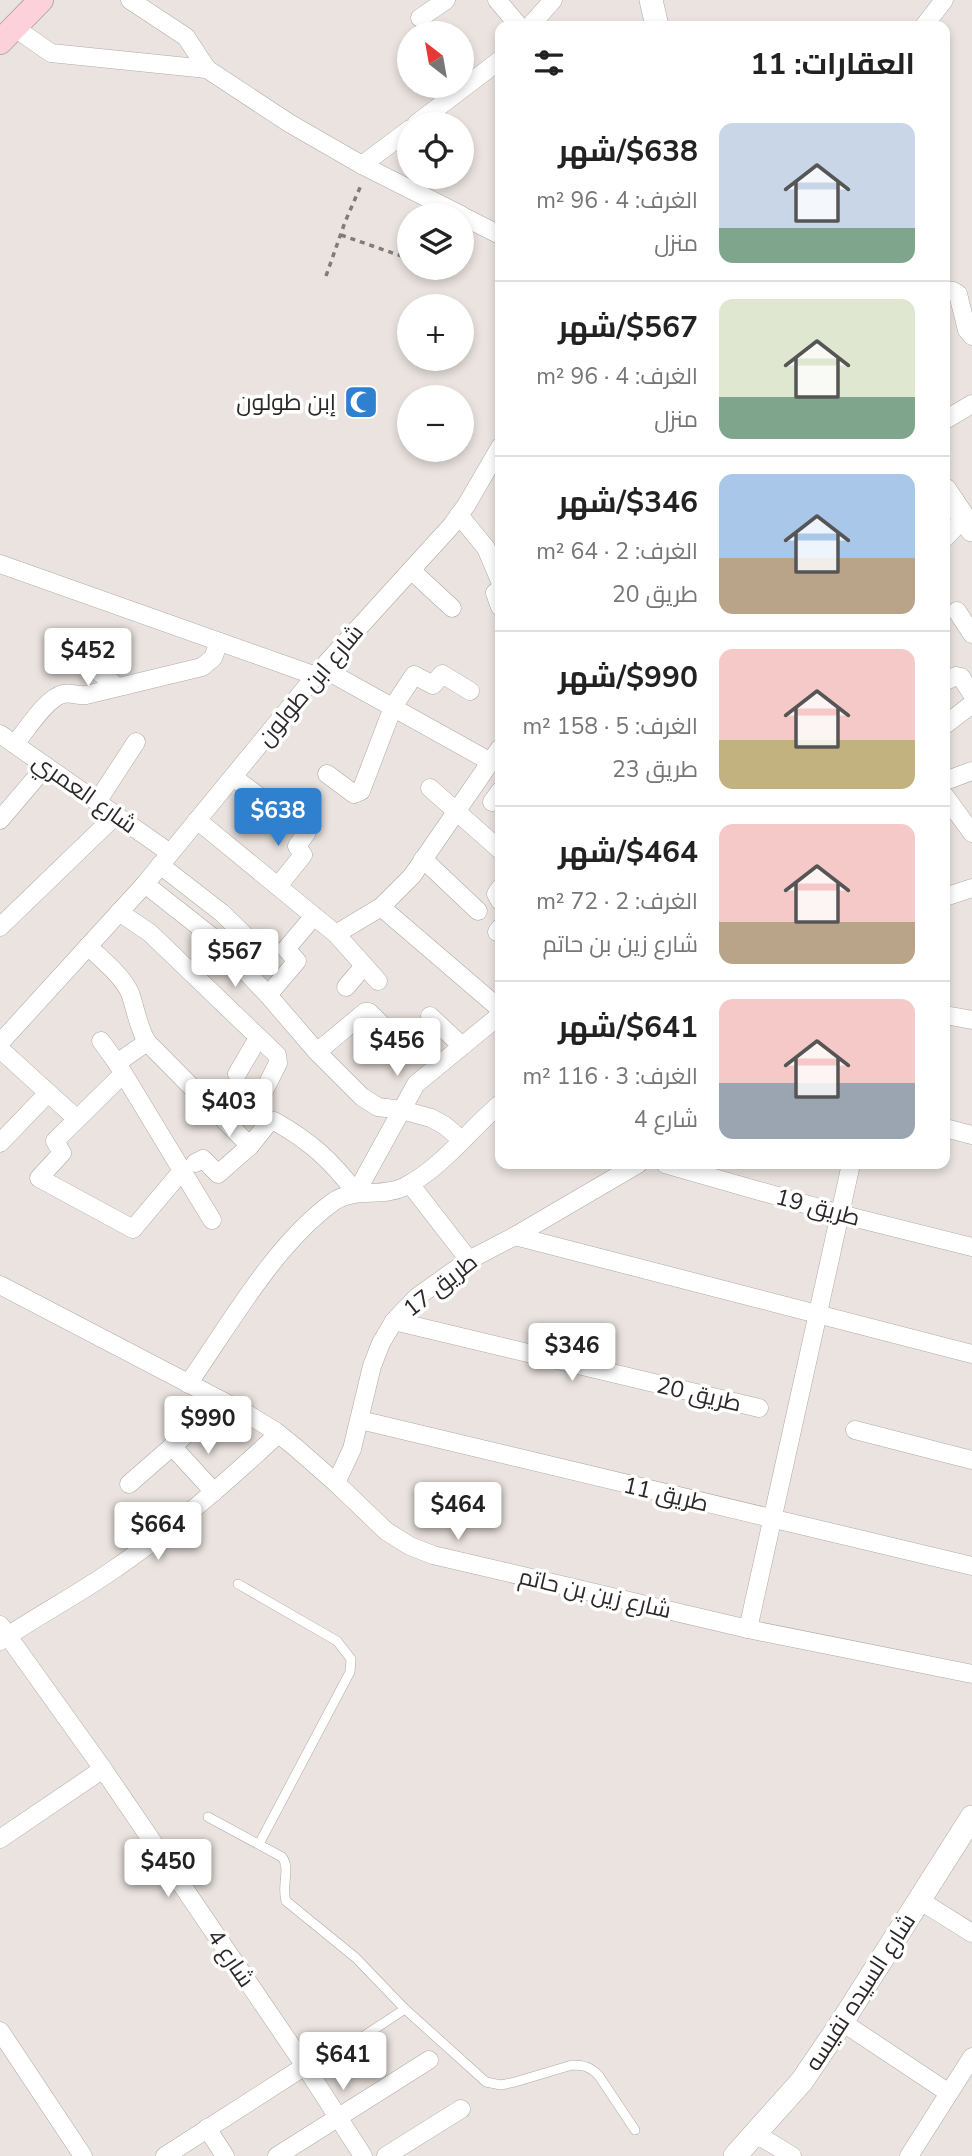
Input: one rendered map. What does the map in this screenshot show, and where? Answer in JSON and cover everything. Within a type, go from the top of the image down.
[{"type":"main road","points":[[7,35],[41,0]]},
{"type":"street","points":[[130,0],[186,37],[207,69],[289,123],[365,167],[438,203]]},
{"type":"street","points":[[420,18],[446,0]]},
{"type":"street","points":[[497,0],[515,21]]},
{"type":"street","points":[[534,21],[553,0]]},
{"type":"street","points":[[650,0],[656,21]]},
{"type":"street","points":[[928,21],[944,0]]},
{"type":"street","points":[[7,35],[51,53],[207,69]]},
{"type":"street","points":[[432,112],[495,64]]},
{"type":"street","points":[[365,167],[397,140]]},
{"type":"street","points":[[474,221],[495,232]]},
{"type":"street","points":[[950,291],[958,294],[967,330],[972,336]]},
{"type":"street","points":[[950,417],[972,404]]},
{"type":"street","name":"شارع ابن طولون","points":[[0,1043],[145,884],[319,672],[459,515],[495,455]]},
{"type":"street","points":[[950,498],[967,525],[950,535]]},
{"type":"street","points":[[459,515],[486,548],[495,569]]},
{"type":"street","points":[[0,564],[219,642],[319,672],[495,755]]},
{"type":"street","points":[[411,570],[452,608]]},
{"type":"street","points":[[957,611],[972,634]]},
{"type":"street","points":[[7,739],[57,696],[66,693],[86,695],[202,667],[213,658],[219,642]]},
{"type":"street","points":[[84,660],[116,686]]},
{"type":"street","points":[[327,774],[354,794],[361,791],[393,707],[414,675],[433,685],[442,674],[470,691]]},
{"type":"street","points":[[950,679],[961,677],[972,694]]},
{"type":"street","points":[[950,721],[972,704]]},
{"type":"street","name":"شارع العمري","points":[[7,739],[116,815],[265,955]]},
{"type":"street","points":[[97,802],[136,742]]},
{"type":"street","points":[[336,934],[381,907],[412,876],[455,810],[495,756]]},
{"type":"street","points":[[0,820],[46,766]]},
{"type":"street","points":[[950,779],[972,771]]},
{"type":"street","points":[[233,776],[284,815]]},
{"type":"street","points":[[430,788],[495,846]]},
{"type":"street","points":[[950,803],[971,830]]},
{"type":"street","points":[[0,927],[116,815]]},
{"type":"street","points":[[197,820],[336,934],[378,981]]},
{"type":"street","points":[[278,886],[303,855],[297,846],[307,832]]},
{"type":"street","points":[[423,859],[478,911]]},
{"type":"street","points":[[145,884],[216,940],[317,1052],[369,1102],[378,1107],[432,1118],[462,1140]]},
{"type":"street","points":[[950,895],[972,888]]},
{"type":"street","points":[[381,907],[495,1008]]},
{"type":"street","points":[[119,912],[150,933],[279,1059],[264,1091]]},
{"type":"street","points":[[268,995],[297,961],[286,949],[314,916]]},
{"type":"street","points":[[88,946],[121,979],[129,991],[147,1042],[250,1146]]},
{"type":"street","points":[[346,987],[365,966]]},
{"type":"street","points":[[317,1052],[365,1012],[389,1032]]},
{"type":"street","points":[[430,1016],[462,1046]]},
{"type":"street","points":[[356,1193],[416,1084],[495,1016]]},
{"type":"street","points":[[950,1016],[972,1020]]},
{"type":"street","points":[[237,1074],[258,1038]]},
{"type":"street","points":[[101,1041],[188,1168],[212,1220]]},
{"type":"street","points":[[147,1042],[55,1141],[62,1153],[39,1178],[133,1229],[188,1168],[203,1159],[218,1174],[250,1146],[272,1120],[305,1139],[334,1164],[356,1193]]},
{"type":"street","points":[[0,1049],[77,1119]]},
{"type":"street","points":[[0,1143],[48,1093]]},
{"type":"street","points":[[188,1384],[287,1245],[335,1200],[356,1193],[384,1194],[410,1184],[442,1160],[495,1109]]},
{"type":"street","points":[[950,1129],[972,1135]]},
{"type":"street","name":"طريق 17","points":[[336,1483],[352,1449],[372,1366],[394,1321],[417,1297],[469,1260],[629,1169]]},
{"type":"street","name":"طريق 19","points":[[682,1169],[840,1214],[972,1247]]},
{"type":"street","points":[[748,1629],[851,1169]]},
{"type":"street","points":[[410,1184],[469,1260]]},
{"type":"street","points":[[515,1236],[972,1354]]},
{"type":"street","name":"شارع زين بن حاتم","points":[[0,1285],[223,1402],[278,1434],[336,1483],[386,1531],[410,1546],[433,1555],[748,1629],[972,1674]]},
{"type":"street","name":"طريق 20","points":[[394,1321],[760,1408]]},
{"type":"street","points":[[129,1484],[223,1402]]},
{"type":"street","name":"طريق 11","points":[[360,1420],[972,1566]]},
{"type":"street","points":[[855,1430],[972,1460]]},
{"type":"street","points":[[2,1634],[61,1604],[114,1570],[214,1492],[278,1434]]},
{"type":"street","points":[[172,1446],[214,1492]]},
{"type":"street","name":"شارع 4","points":[[2,1634],[103,1769],[363,2156]]},
{"type":"street","points":[[0,1839],[103,1769]]},
{"type":"street","name":"شارع السيده نفيسه","points":[[735,2156],[802,2081],[972,1817]]},
{"type":"street","points":[[919,1900],[972,1933]]},
{"type":"street","points":[[842,2022],[949,2093]]},
{"type":"street","points":[[0,2031],[83,2156]]},
{"type":"street","points":[[909,2156],[972,2057]]},
{"type":"street","points":[[277,2156],[429,2060]]},
{"type":"street","points":[[165,2156],[307,2069]]},
{"type":"street","points":[[386,2156],[461,2109]]},
{"type":"street","points":[[207,2128],[225,2156]]},
{"type":"street","points":[[755,2134],[792,2156]]},
{"type":"lane","points":[[238,1584],[337,1641],[351,1659],[350,1672],[259,1844]]},
{"type":"lane","points":[[208,1817],[282,1857],[287,1866],[283,1891],[286,1901],[356,1958],[405,2009],[486,2082],[500,2085],[572,2065],[592,2068],[635,2130]]},
{"type":"lane","points":[[307,2069],[405,2009]]},
{"type":"path","points":[[326,276],[365,167]]},
{"type":"path","points":[[341,235],[397,254]]},
{"type":"place","name":"إبن طولون","points":[[361,402]]}]
